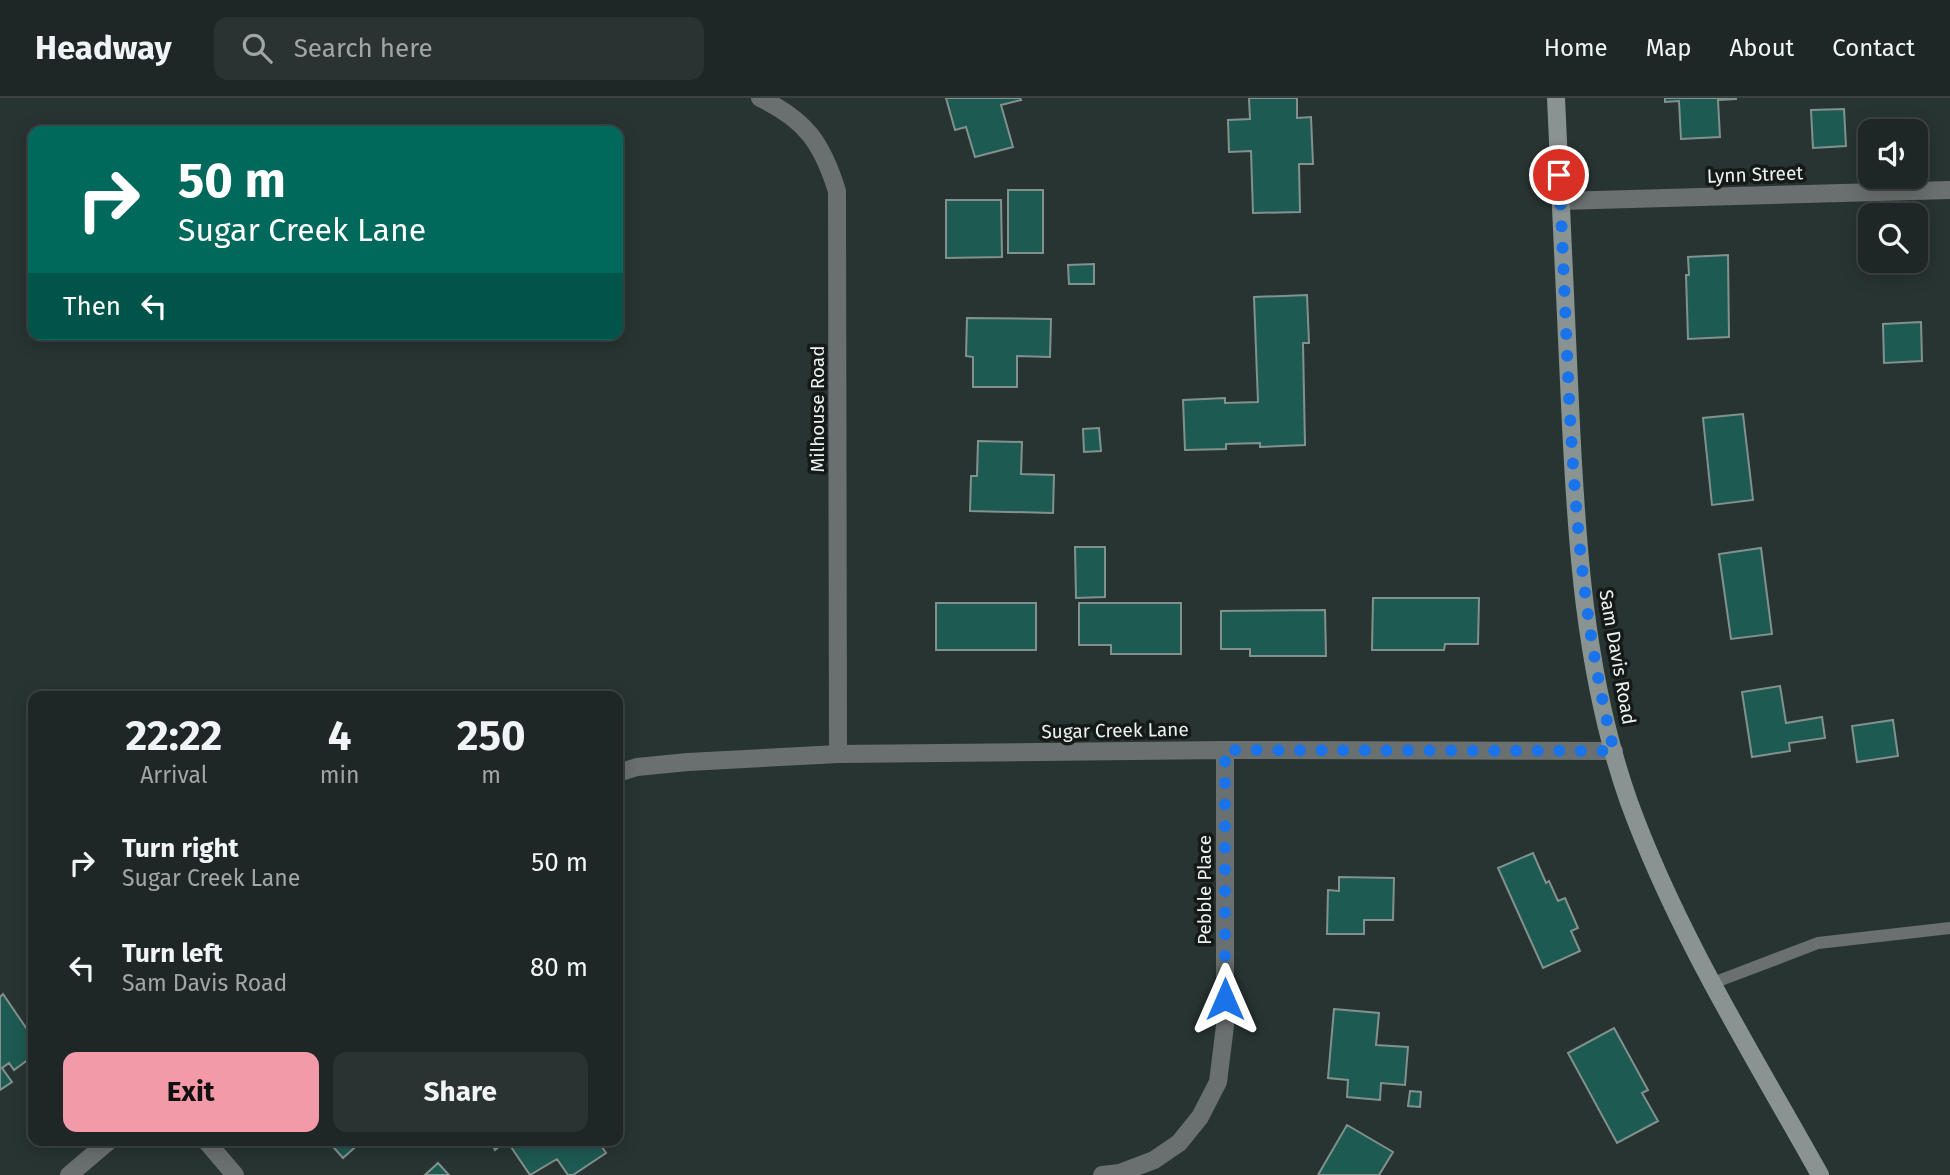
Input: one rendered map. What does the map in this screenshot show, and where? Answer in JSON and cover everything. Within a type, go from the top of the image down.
[{"type":"street","name":"Milhouse Road","points":[[760,98],[777,106],[805,127],[826,158],[837,191],[838,754]]},
{"type":"street","name":"Sam Davis Road","points":[[1556,98],[1575,503],[1593,657],[1614,751],[1652,860],[1684,931],[1821,1175]]},
{"type":"street","name":"Lynn Street","points":[[1561,201],[1950,190]]},
{"type":"street","name":"Sugar Creek Lane","points":[[623,771],[637,767],[688,762],[838,754],[1225,750],[1614,751]]},
{"type":"street","name":"Pebble Place","points":[[1102,1175],[1120,1173],[1154,1160],[1179,1143],[1200,1117],[1218,1082],[1225,1026],[1225,750]]},
{"type":"street","points":[[69,1175],[103,1146]]},
{"type":"street","points":[[210,1146],[235,1175]]},
{"type":"lane","points":[[1713,983],[1818,943],[1950,928]]},
{"type":"building","points":[[946,98],[1020,98],[1021,100],[1001,105],[1013,147],[975,157],[966,127],[955,130]]},
{"type":"building","points":[[1249,98],[1297,98],[1297,118],[1311,117],[1313,164],[1299,164],[1300,212],[1253,213],[1251,151],[1229,152],[1228,120],[1250,119]]},
{"type":"building","points":[[1665,98],[1736,99],[1718,100],[1720,137],[1681,139],[1679,101],[1665,102]]},
{"type":"building","points":[[1844,109],[1846,146],[1813,148],[1811,110]]},
{"type":"building","points":[[1008,190],[1043,190],[1043,253],[1008,253]]},
{"type":"building","points":[[946,200],[1001,200],[1002,257],[946,258]]},
{"type":"building","points":[[1728,255],[1729,337],[1688,339],[1688,257]]},
{"type":"building","points":[[1094,264],[1094,284],[1069,284],[1068,265]]},
{"type":"building","points":[[1307,295],[1309,343],[1303,343],[1305,445],[1260,447],[1260,443],[1226,444],[1226,449],[1185,450],[1183,400],[1225,398],[1225,403],[1258,402],[1254,297]]},
{"type":"building","points":[[967,318],[1051,319],[1050,357],[1017,356],[1017,387],[973,387],[973,357],[966,356]]},
{"type":"building","points":[[1921,322],[1922,361],[1884,363],[1883,324]]},
{"type":"building","points":[[1743,414],[1753,500],[1712,505],[1703,418]]},
{"type":"building","points":[[1099,428],[1101,451],[1084,452],[1083,429]]},
{"type":"building","points":[[978,441],[1022,442],[1021,474],[1054,475],[1053,513],[970,511],[971,476],[977,476]]},
{"type":"building","points":[[1075,547],[1105,547],[1105,597],[1076,598]]},
{"type":"building","points":[[1761,548],[1772,634],[1731,639],[1719,554]]},
{"type":"building","points":[[1373,598],[1479,598],[1478,644],[1445,644],[1444,650],[1372,650]]},
{"type":"building","points":[[936,603],[1036,603],[1036,650],[936,650]]},
{"type":"building","points":[[1079,603],[1181,603],[1181,654],[1111,654],[1111,645],[1079,645]]},
{"type":"building","points":[[1325,610],[1326,656],[1250,656],[1250,649],[1221,649],[1221,611]]},
{"type":"building","points":[[1780,686],[1786,723],[1822,717],[1825,738],[1789,743],[1790,751],[1752,757],[1742,692]]},
{"type":"building","points":[[1893,720],[1898,756],[1857,762],[1852,726]]},
{"type":"building","points":[[1533,853],[1546,883],[1549,881],[1558,901],[1565,898],[1578,928],[1571,931],[1580,951],[1543,968],[1498,868]]},
{"type":"building","points":[[1339,877],[1394,878],[1393,920],[1364,920],[1364,934],[1327,934],[1328,890],[1339,891]]},
{"type":"building","points":[[3,994],[28,1031],[28,1060],[14,1070],[9,1063],[2,1068],[12,1082],[0,1090],[0,997]]},
{"type":"building","points":[[1334,1009],[1379,1013],[1376,1045],[1408,1047],[1405,1085],[1381,1083],[1380,1100],[1347,1097],[1348,1080],[1328,1078]]},
{"type":"building","points":[[1614,1028],[1648,1090],[1642,1093],[1658,1121],[1617,1143],[1568,1053]]},
{"type":"building","points":[[1410,1091],[1421,1092],[1420,1107],[1408,1106]]},
{"type":"building","points":[[1347,1125],[1393,1152],[1379,1175],[1318,1175]]},
{"type":"building","points":[[332,1146],[356,1146],[343,1158]]},
{"type":"building","points":[[510,1146],[601,1146],[606,1153],[573,1175],[568,1175],[557,1159],[530,1175]]},
{"type":"building","points":[[438,1163],[449,1175],[425,1175]]},
{"type":"route","points":[[1225,999],[1225,750],[1614,751],[1593,657],[1575,503],[1559,175]]}]
